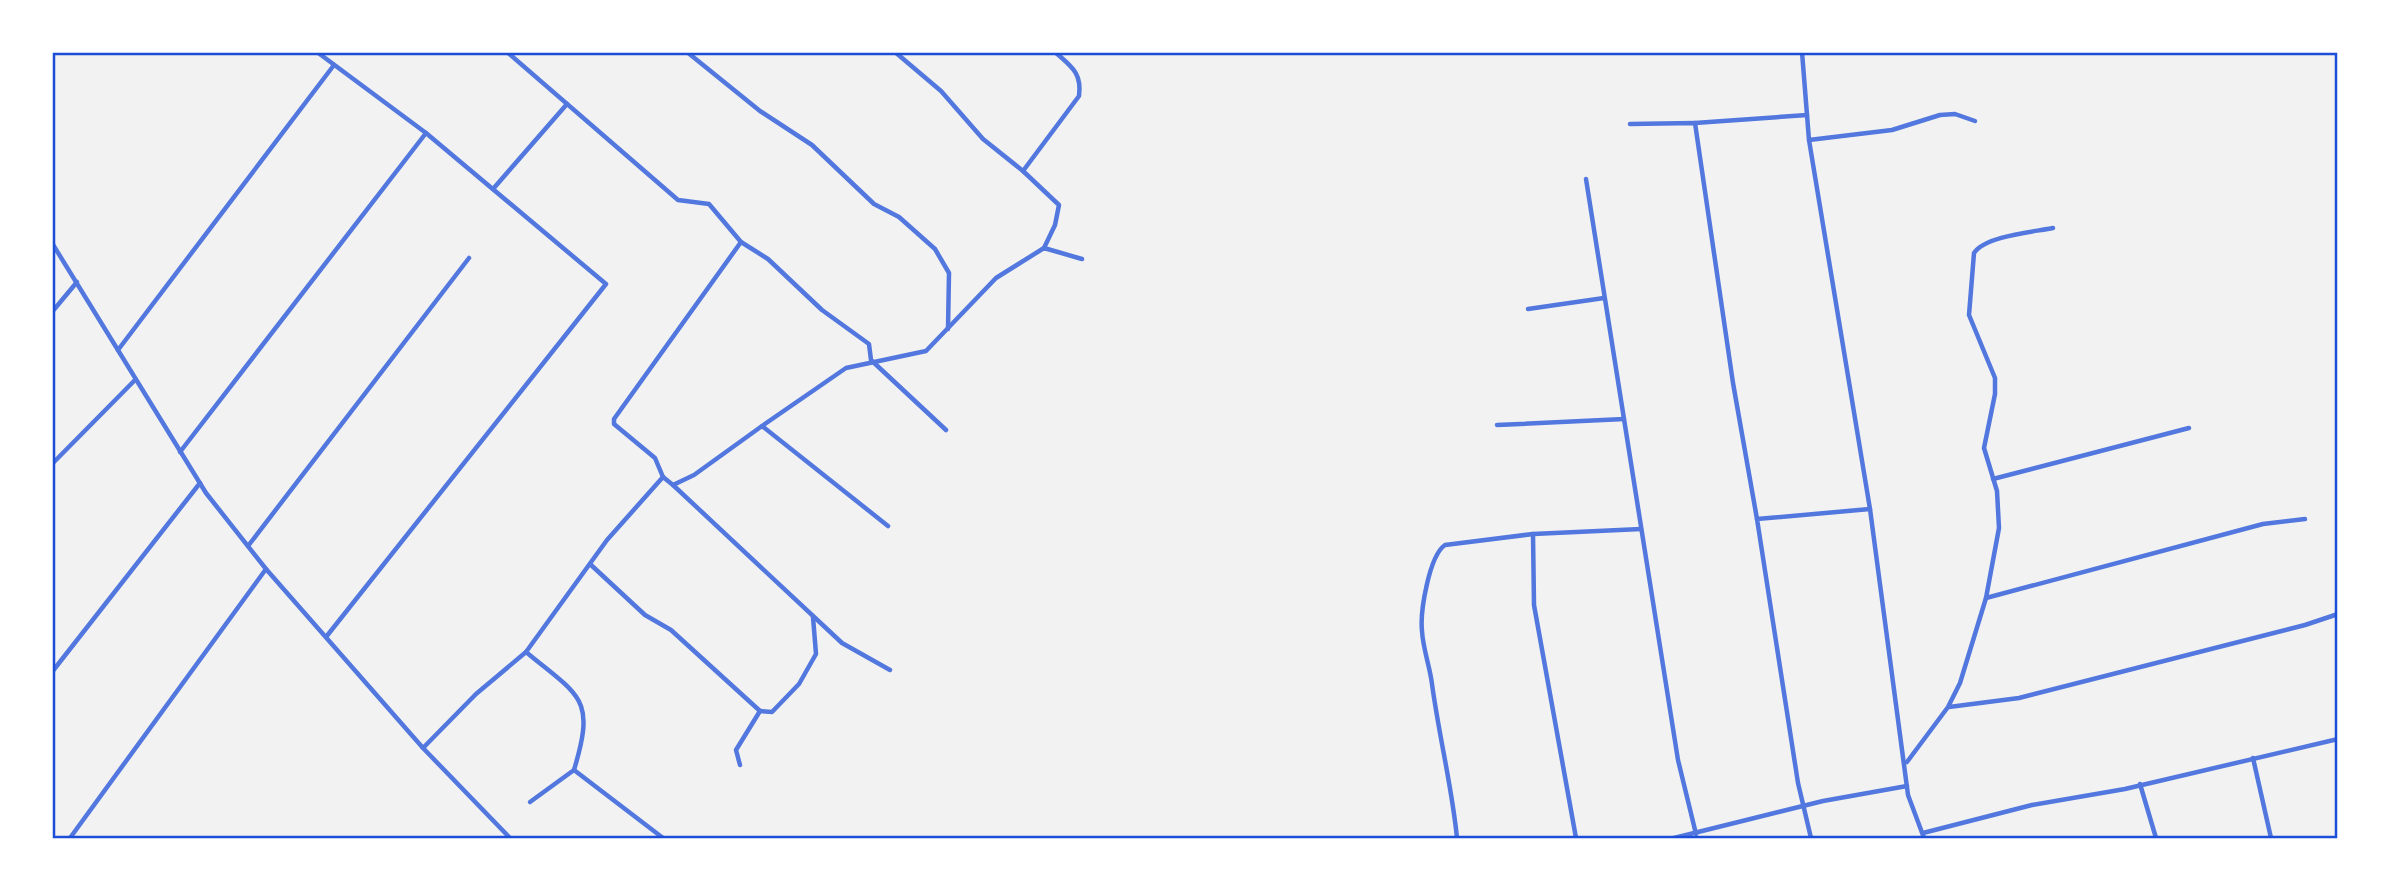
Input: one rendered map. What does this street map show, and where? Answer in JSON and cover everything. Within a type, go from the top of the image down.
[{"type":"street","points":[[317,52],[426,134],[606,284],[326,637]]},
{"type":"street","points":[[507,52],[678,200],[709,204],[741,242],[768,260],[822,310],[869,344],[871,360],[946,430]]},
{"type":"street","points":[[687,52],[761,111],[813,145],[874,204],[898,217],[934,249],[949,272],[948,329]]},
{"type":"street","points":[[673,485],[694,475],[846,368],[871,360],[892,360],[926,351],[996,278],[1044,248],[1055,225],[1059,205],[983,139],[941,91],[895,52]]},
{"type":"street","points":[[1023,171],[1079,96],[1080,76],[1055,52]]},
{"type":"street","points":[[1802,52],[1809,140],[1870,509],[1907,786],[1923,836],[2032,805],[2140,784],[2337,739]]},
{"type":"street","points":[[118,351],[334,65]]},
{"type":"street","points":[[493,189],[567,104]]},
{"type":"street","points":[[1630,124],[1695,123],[1807,114]]},
{"type":"street","points":[[1809,140],[1892,130],[1940,115],[1955,114],[1975,121]]},
{"type":"street","points":[[1695,123],[1733,383],[1798,783],[1811,838]]},
{"type":"street","points":[[180,452],[426,134]]},
{"type":"street","points":[[1586,179],[1678,760],[1696,834]]},
{"type":"street","points":[[1906,763],[1948,707],[1960,683],[1986,598],[1999,528],[2000,509],[1984,448],[1995,394],[1995,378],[1969,314],[1974,253],[1979,246],[1998,239],[2053,228]]},
{"type":"street","points":[[741,242],[614,419],[617,427],[654,458],[663,477],[842,643],[890,670]]},
{"type":"street","points":[[52,243],[200,484],[266,569],[424,748],[510,838]]},
{"type":"street","points":[[1044,248],[1082,259]]},
{"type":"street","points":[[248,546],[469,258]]},
{"type":"street","points":[[52,312],[77,282]]},
{"type":"street","points":[[1528,309],[1604,298]]},
{"type":"street","points":[[52,464],[135,380]]},
{"type":"street","points":[[1497,425],[1624,419]]},
{"type":"street","points":[[762,426],[888,526]]},
{"type":"street","points":[[1993,479],[2189,428]]},
{"type":"street","points":[[424,748],[476,694],[526,652],[590,564],[663,477]]},
{"type":"street","points":[[52,672],[200,484]]},
{"type":"street","points":[[1757,519],[1870,509]]},
{"type":"street","points":[[1986,598],[2263,524],[2305,519]]},
{"type":"street","points":[[1457,838],[1453,796],[1444,764],[1422,630],[1431,565],[1445,545],[1533,534],[1641,529]]},
{"type":"street","points":[[1533,534],[1534,605],[1576,838]]},
{"type":"street","points":[[590,564],[645,614],[671,630],[761,711],[772,712],[799,684],[816,654],[813,616]]},
{"type":"street","points":[[70,838],[266,569]]},
{"type":"street","points":[[1948,707],[2019,698],[2305,625],[2337,614]]},
{"type":"street","points":[[526,652],[569,688],[585,712],[585,735],[574,771],[530,802]]},
{"type":"street","points":[[740,765],[736,750],[761,711]]},
{"type":"street","points":[[2253,758],[2270,838]]},
{"type":"street","points":[[574,771],[663,838]]},
{"type":"street","points":[[2140,784],[2156,838]]},
{"type":"street","points":[[1674,838],[1805,805],[1907,786]]}]
